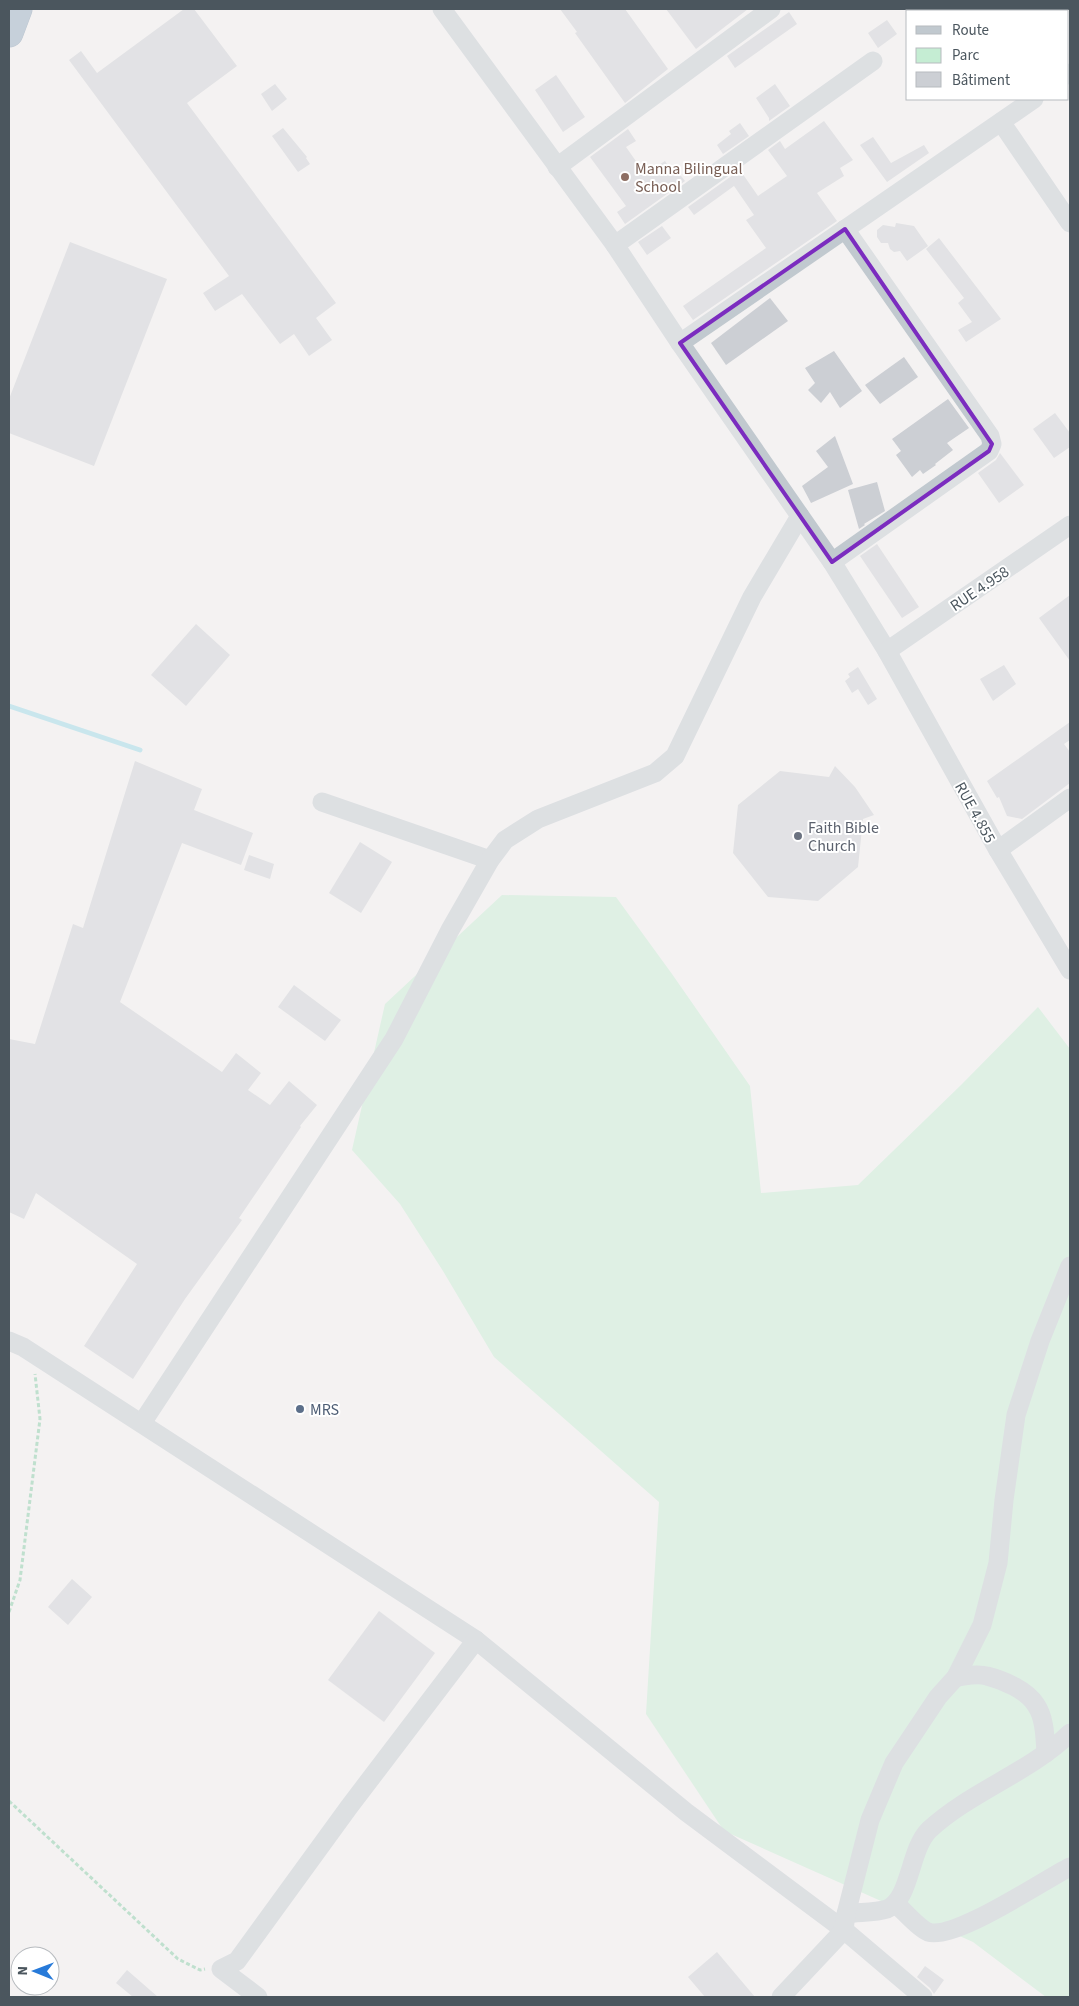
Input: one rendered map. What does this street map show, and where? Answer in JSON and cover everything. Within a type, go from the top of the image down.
[{"type":"highway","points":[[9,32],[18,9]]},
{"type":"street","name":"RUE 4.855","points":[[442,9],[615,245],[680,343],[832,562],[887,651],[998,850],[1070,970]]},
{"type":"street","points":[[557,166],[771,9]]},
{"type":"street","points":[[615,245],[873,61]]},
{"type":"street","points":[[680,343],[1033,100]]},
{"type":"street","points":[[1001,122],[1070,223]]},
{"type":"street","points":[[832,562],[989,451],[992,444],[990,436],[845,229]]},
{"type":"street","points":[[142,1423],[394,1039],[450,930],[490,860],[505,840],[538,819],[655,773],[674,756],[752,597],[800,516]]},
{"type":"street","name":"RUE 4.958","points":[[887,651],[1070,525]]},
{"type":"street","points":[[998,850],[1070,798]]},
{"type":"street","points":[[322,802],[490,860]]},
{"type":"street","points":[[781,1997],[845,1922],[870,1820],[894,1763],[938,1697],[956,1677],[982,1625],[998,1563],[1004,1500],[1016,1415],[1040,1341],[1070,1266]]},
{"type":"street","points":[[16,1344],[142,1423],[476,1640],[686,1812],[845,1922],[923,1997]]},
{"type":"street","points":[[258,1997],[221,1969],[237,1961],[349,1807],[476,1640]]},
{"type":"street","points":[[956,1677],[974,1674],[986,1676],[1026,1694],[1037,1705],[1044,1726],[1046,1754]]},
{"type":"street","points":[[845,1922],[896,1904],[902,1895],[914,1856],[928,1831],[956,1810],[1046,1754],[1070,1733]]},
{"type":"street","points":[[896,1904],[925,1931],[940,1933],[970,1923],[1070,1867]]},
{"type":"path","points":[[9,1612],[20,1580],[40,1419],[35,1376],[16,1344]]},
{"type":"path","points":[[9,1801],[178,1959],[200,1970],[221,1969]]},
{"type":"highlighted area","points":[[845,229],[992,444],[989,451],[832,562],[680,343]]},
{"type":"green space","points":[[502,895],[616,897],[750,1086],[761,1193],[858,1185],[1038,1007],[1070,1049],[1070,1997],[1046,1997],[973,1942],[724,1831],[646,1714],[659,1502],[494,1357],[443,1271],[400,1204],[352,1150],[385,1004]]},
{"type":"building","points":[[184,9],[194,9],[237,66],[187,103],[336,303],[316,318],[332,340],[309,356],[294,334],[280,344],[242,294],[215,311],[203,293],[229,276],[69,60],[81,51],[97,73]]},
{"type":"building","points":[[560,9],[625,9],[668,69],[625,103]]},
{"type":"building","points":[[666,9],[748,9],[696,49]]},
{"type":"building","points":[[789,12],[797,24],[735,68],[727,56]]},
{"type":"building","points":[[887,20],[897,34],[878,48],[868,33]]},
{"type":"building","points":[[556,75],[585,117],[563,132],[535,90]]},
{"type":"building","points":[[275,84],[287,99],[272,111],[261,94]]},
{"type":"building","points":[[775,84],[790,106],[769,121],[756,98]]},
{"type":"building","points":[[824,121],[853,160],[840,168],[844,176],[817,193],[837,221],[693,320],[683,306],[766,248],[746,220],[754,215],[734,186],[694,215],[688,207],[740,170],[758,196],[787,176],[768,150],[780,141],[785,149]]},
{"type":"building","points":[[740,123],[749,136],[723,154],[717,145],[731,134],[729,131]]},
{"type":"building","points":[[283,128],[307,157],[310,164],[298,172],[272,136]]},
{"type":"building","points":[[628,129],[636,141],[626,147],[645,174],[665,161],[671,170],[675,168],[685,181],[625,224],[617,212],[626,206],[590,157]]},
{"type":"building","points":[[873,137],[891,163],[924,145],[929,153],[887,182],[860,145]]},
{"type":"building","points":[[896,223],[914,226],[928,246],[907,261],[900,251],[894,252],[890,249],[888,243],[881,243],[877,237],[877,230],[883,225],[895,227]]},
{"type":"building","points":[[662,226],[671,238],[647,255],[638,242]]},
{"type":"building","points":[[939,238],[1001,319],[966,342],[958,330],[972,322],[958,303],[964,298],[926,249]]},
{"type":"building","points":[[70,242],[167,279],[94,466],[9,433],[9,399]]},
{"type":"building","points":[[770,298],[788,321],[726,365],[711,343]]},
{"type":"building","points":[[834,351],[862,391],[840,408],[830,392],[821,403],[808,390],[815,383],[805,368]]},
{"type":"building","points":[[904,357],[918,377],[880,404],[865,385]]},
{"type":"building","points":[[948,399],[969,428],[947,443],[953,450],[936,465],[923,474],[920,470],[912,477],[896,455],[901,451],[892,439]]},
{"type":"building","points":[[1055,413],[1070,433],[1070,447],[1054,458],[1033,429]]},
{"type":"building","points":[[835,436],[853,484],[811,503],[802,486],[828,467],[816,451]]},
{"type":"building","points":[[1000,453],[1024,485],[999,503],[978,473],[996,460]]},
{"type":"building","points":[[877,482],[885,511],[859,529],[848,490]]},
{"type":"building","points":[[877,544],[919,607],[902,618],[860,556]]},
{"type":"building","points":[[1070,595],[1070,661],[1039,618]]},
{"type":"building","points":[[196,624],[230,655],[186,706],[151,675]]},
{"type":"building","points":[[1004,665],[1016,684],[993,701],[980,679]]},
{"type":"building","points":[[858,667],[877,699],[868,705],[858,689],[852,693],[845,681],[850,677],[848,674]]},
{"type":"building","points":[[1070,722],[1070,740],[1064,744],[1070,752],[1070,783],[1022,819],[1007,816],[999,797],[997,798],[987,781]]},
{"type":"building","points":[[135,761],[202,789],[194,810],[253,833],[241,865],[182,843],[120,1002],[222,1072],[236,1053],[261,1073],[248,1090],[270,1105],[289,1081],[317,1105],[300,1126],[239,1218],[242,1220],[185,1299],[133,1379],[84,1346],[137,1264],[36,1193],[24,1219],[9,1212],[9,1039],[35,1044],[73,924],[83,928]]},
{"type":"building","name":"Faith Bible Church","points":[[835,766],[855,787],[874,815],[863,819],[858,867],[818,901],[768,897],[733,853],[738,805],[780,771],[829,777]]},
{"type":"building","points":[[360,842],[392,862],[361,913],[329,893]]},
{"type":"building","points":[[249,855],[274,864],[270,879],[244,870]]},
{"type":"building","points":[[294,985],[341,1020],[325,1041],[278,1007]]},
{"type":"building","points":[[72,1579],[92,1597],[68,1625],[48,1607]]},
{"type":"building","points":[[379,1611],[435,1653],[384,1722],[328,1680]]},
{"type":"building","points":[[717,1952],[755,1997],[705,1997],[688,1977]]},
{"type":"building","points":[[925,1966],[944,1980],[934,1994],[917,1977]]},
{"type":"building","points":[[127,1970],[158,1997],[133,1997],[116,1983]]},
{"type":"waterway","points":[[9,706],[140,750]]},
{"type":"place","name":"Manna Bilingual School","points":[[625,177]]},
{"type":"place","name":"Faith Bible Church","points":[[798,836]]},
{"type":"place","name":"MRS","points":[[300,1409]]}]
